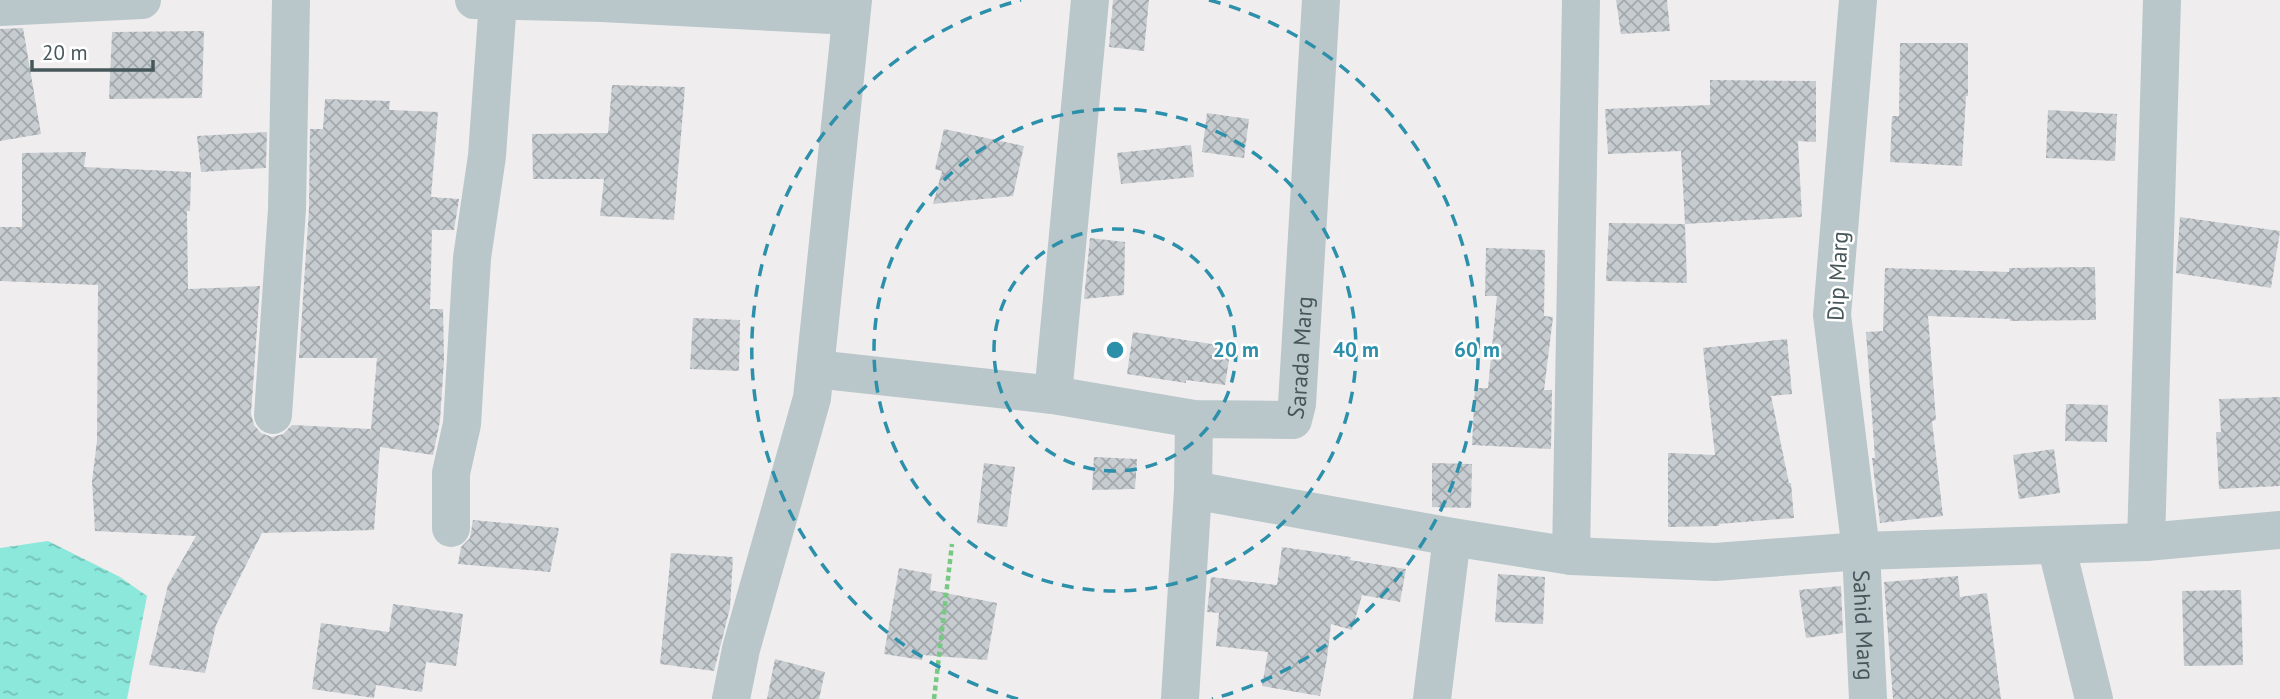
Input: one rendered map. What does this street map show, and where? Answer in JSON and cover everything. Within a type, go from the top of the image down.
[{"type":"street","points":[[0,7],[142,0]]},
{"type":"street","points":[[273,415],[286,209],[291,0]]},
{"type":"street","points":[[474,0],[852,8],[812,398],[741,649],[731,699]]},
{"type":"street","points":[[1053,395],[1090,0]]},
{"type":"street","name":"Sarada Marg","points":[[1194,419],[1293,420],[1297,404],[1321,0]]},
{"type":"street","points":[[1571,556],[1581,0]]},
{"type":"street","name":"Dip Marg","points":[[1858,0],[1832,315],[1861,551]]},
{"type":"street","points":[[2147,542],[2162,0]]},
{"type":"street","points":[[451,528],[451,473],[462,424],[472,258],[486,156],[498,1]]},
{"type":"street","points":[[815,369],[1053,395],[1194,419],[1193,490],[1180,699]]},
{"type":"street","points":[[1193,490],[1571,556],[1715,562],[1861,551],[2147,542],[2280,530]]},
{"type":"street","points":[[1432,699],[1452,537]]},
{"type":"street","points":[[2056,545],[2094,699]]},
{"type":"street","name":"Sahid Marg","points":[[1861,551],[1868,699]]},
{"type":"path","points":[[934,699],[952,544]]},
{"type":"water","points":[[48,541],[120,577],[147,596],[127,699],[0,699],[0,548]]},
{"type":"building","points":[[1113,0],[1149,0],[1144,51],[1109,47]]},
{"type":"building","points":[[1616,0],[1667,0],[1670,31],[1621,34]]},
{"type":"building","points":[[23,28],[41,134],[0,141],[0,29]]},
{"type":"building","points":[[204,31],[202,98],[109,99],[112,32]]},
{"type":"building","points":[[1900,43],[1968,43],[1968,96],[1962,166],[1890,162],[1892,116],[1899,116]]},
{"type":"building","points":[[1710,80],[1816,81],[1816,142],[1798,141],[1802,217],[1685,224],[1681,151],[1608,154],[1605,109],[1710,105]]},
{"type":"building","points":[[612,85],[685,87],[674,220],[600,216],[604,179],[533,179],[532,134],[608,133]]},
{"type":"building","points":[[325,99],[390,101],[389,110],[438,112],[431,197],[459,199],[454,230],[432,230],[430,309],[443,309],[444,360],[440,421],[433,455],[380,447],[374,530],[262,533],[216,625],[205,673],[149,665],[168,585],[196,536],[95,531],[92,481],[97,441],[98,285],[0,281],[0,227],[22,227],[22,153],[86,152],[84,167],[191,172],[190,211],[187,211],[188,289],[260,286],[251,414],[254,425],[261,433],[272,437],[283,434],[292,425],[371,429],[377,358],[299,358],[309,209],[310,129],[323,129]]},
{"type":"building","points":[[2048,110],[2117,114],[2115,161],[2046,158]]},
{"type":"building","points":[[1207,113],[1249,119],[1244,158],[1202,152]]},
{"type":"building","points":[[944,129],[1024,146],[1013,196],[933,204],[942,171],[935,169]]},
{"type":"building","points":[[267,132],[266,168],[201,172],[197,136]]},
{"type":"building","points":[[1191,145],[1194,177],[1121,184],[1117,153]]},
{"type":"building","points":[[2180,217],[2280,231],[2271,288],[2176,273]]},
{"type":"building","points":[[1609,223],[1685,224],[1687,283],[1606,281]]},
{"type":"building","points":[[1090,238],[1125,242],[1124,295],[1084,299]]},
{"type":"building","points":[[1486,248],[1545,250],[1544,316],[1553,317],[1544,390],[1552,390],[1551,449],[1472,445],[1475,388],[1488,388],[1497,296],[1485,296]]},
{"type":"building","points":[[2095,267],[2096,320],[2010,321],[1928,316],[1936,420],[1932,421],[1943,516],[1880,523],[1872,458],[1875,458],[1866,332],[1883,331],[1885,268],[2009,272],[2009,268]]},
{"type":"building","points":[[693,318],[740,320],[739,371],[690,369]]},
{"type":"building","points":[[1133,332],[1231,347],[1225,385],[1186,380],[1186,383],[1127,374]]},
{"type":"building","points":[[1787,339],[1792,394],[1771,396],[1791,483],[1794,518],[1719,526],[1668,527],[1668,453],[1715,455],[1703,348]]},
{"type":"building","points":[[2280,397],[2280,486],[2219,489],[2216,432],[2221,432],[2219,399]]},
{"type":"building","points":[[2066,404],[2108,405],[2107,442],[2065,441]]},
{"type":"building","points":[[2054,449],[2060,493],[2019,499],[2013,455]]},
{"type":"building","points":[[1094,457],[1137,459],[1135,489],[1092,490]]},
{"type":"building","points":[[984,463],[1015,467],[1007,527],[977,523]]},
{"type":"building","points":[[1432,463],[1472,464],[1471,508],[1432,507]]},
{"type":"building","points":[[473,520],[559,528],[550,572],[458,564],[461,547],[470,538]]},
{"type":"building","points":[[1282,547],[1351,557],[1350,560],[1406,569],[1400,602],[1362,595],[1352,630],[1331,624],[1320,696],[1262,686],[1268,652],[1216,646],[1219,613],[1207,612],[1211,577],[1277,585]]},
{"type":"building","points":[[671,553],[733,557],[730,608],[714,671],[660,664]]},
{"type":"building","points":[[899,568],[932,574],[930,590],[997,603],[987,660],[923,655],[922,660],[884,654]]},
{"type":"building","points":[[1498,574],[1545,577],[1543,624],[1495,622]]},
{"type":"building","points":[[1958,576],[1960,597],[1987,593],[2001,699],[1893,699],[1884,582]]},
{"type":"building","points":[[1841,586],[1843,633],[1806,638],[1799,590]]},
{"type":"building","points":[[2241,590],[2243,665],[2184,666],[2182,591]]},
{"type":"building","points":[[393,604],[463,614],[456,666],[426,662],[422,692],[376,685],[374,698],[312,689],[321,623],[389,632]]},
{"type":"building","points":[[775,659],[825,672],[819,699],[767,699]]}]
